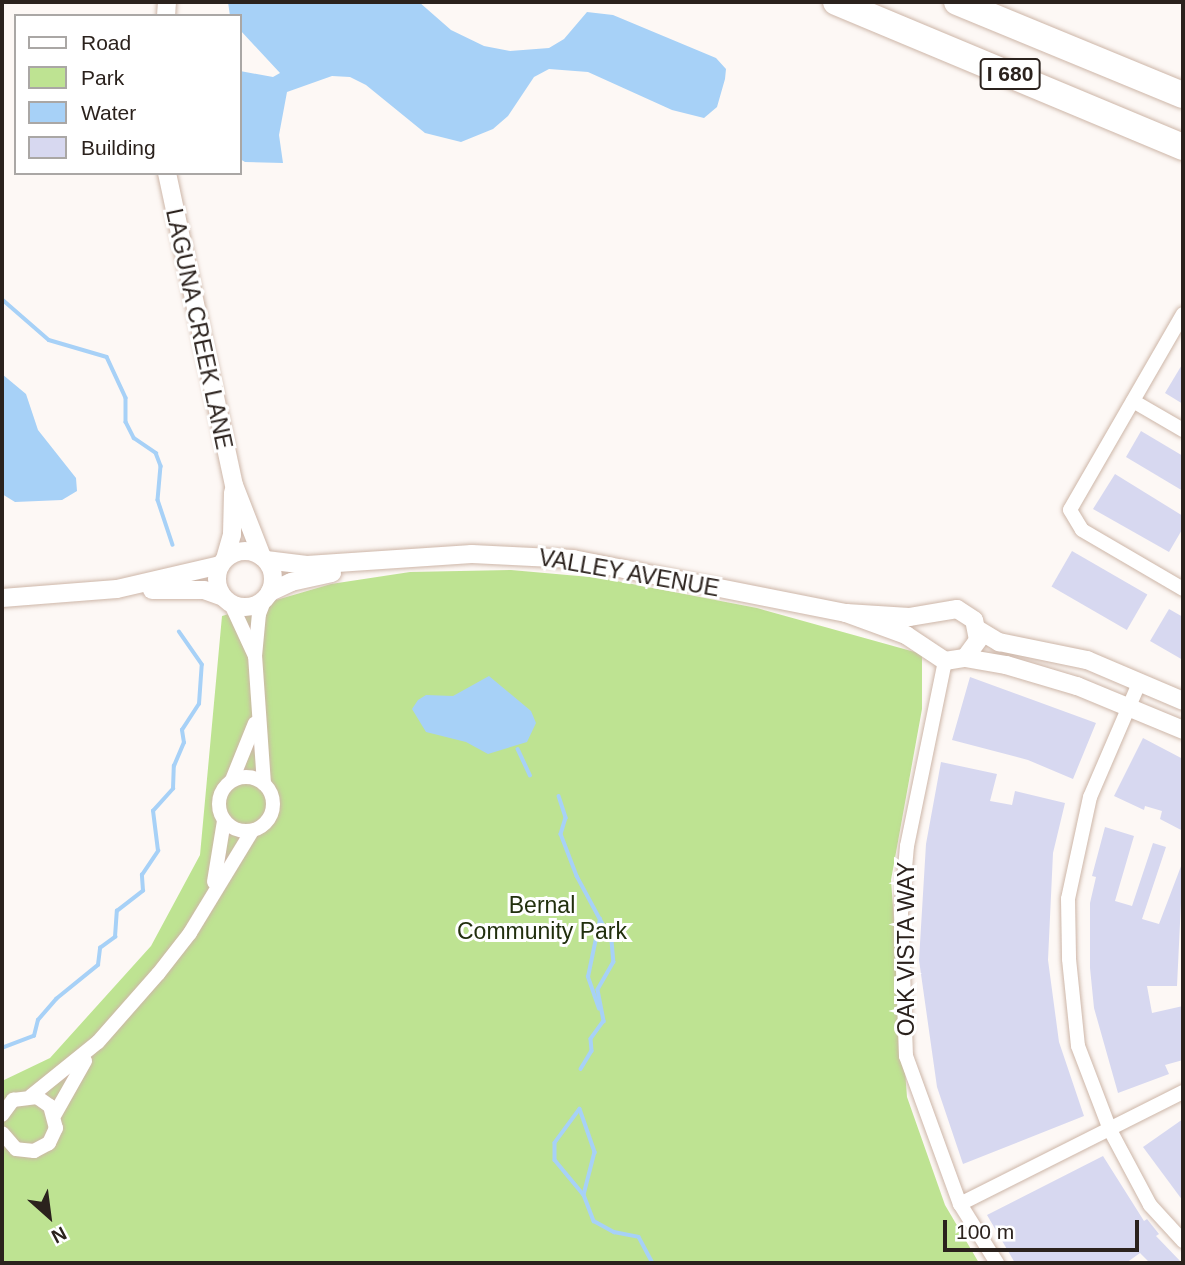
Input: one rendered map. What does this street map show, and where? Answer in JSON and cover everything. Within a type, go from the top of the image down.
[{"type":"highway","name":"I 680","points":[[836,2],[1183,147]]},
{"type":"highway","name":"I 680","points":[[957,2],[1183,95]]},
{"type":"street","name":"LAGUNA CREEK LANE","points":[[167,175],[234,485],[264,559]]},
{"type":"street","points":[[1183,314],[1070,510],[1082,530],[1183,589]]},
{"type":"street","points":[[1133,401],[1183,430]]},
{"type":"street","name":"LAGUNA CREEK LANE","points":[[223,562],[232,534],[234,485]]},
{"type":"street","points":[[2,1115],[13,1100],[31,1096],[98,1042],[158,974],[209,901],[252,831],[266,823],[273,811],[273,800],[264,784],[257,715],[255,656],[259,614],[273,576],[264,559],[237,552],[223,562],[117,589]]},
{"type":"street","name":"VALLEY AVENUE","points":[[268,595],[291,582],[369,565],[471,554],[573,559],[846,613],[909,617],[947,608],[966,613],[978,629],[999,642],[1087,660],[1183,701]]},
{"type":"street","name":"VALLEY AVENUE","points":[[264,559],[287,565],[369,565]]},
{"type":"street","points":[[223,562],[217,576],[255,656]]},
{"type":"street","points":[[2,598],[117,589],[204,590],[249,607],[268,595]]},
{"type":"street","points":[[928,648],[925,628],[938,612]]},
{"type":"street","name":"VALLEY AVENUE","points":[[846,613],[906,635],[945,661]]},
{"type":"street","points":[[965,658],[973,651],[978,629]]},
{"type":"street","points":[[945,661],[965,658],[1018,668],[1128,707],[1183,730]]},
{"type":"street","name":"OAK VISTA WAY","points":[[945,661],[906,846],[901,912],[906,1056],[960,1204],[997,1263]]},
{"type":"street","points":[[1140,681],[1090,797],[1068,899],[1078,1046],[1110,1130],[1150,1205],[1183,1241]]},
{"type":"street","points":[[209,901],[223,852],[224,821],[219,799],[232,780],[257,715]]},
{"type":"street","points":[[232,780],[251,777],[264,784]]},
{"type":"street","points":[[224,821],[238,831],[252,831]]},
{"type":"street","points":[[2,1133],[16,1149],[34,1151],[54,1136],[55,1114],[98,1042]]},
{"type":"street","points":[[960,1204],[1183,1093]]},
{"type":"street","points":[[31,1096],[44,1100],[55,1114]]},
{"type":"green space","name":"Bernal Community Park","points":[[511,570],[601,578],[757,608],[922,654],[922,709],[891,880],[907,1097],[945,1205],[979,1263],[2,1263],[2,1081],[50,1058],[151,946],[200,855],[222,616],[331,584],[410,572]]},
{"type":"water","points":[[228,2],[419,2],[451,30],[484,46],[510,51],[549,48],[564,39],[587,12],[613,15],[716,58],[726,69],[725,79],[717,107],[704,118],[672,110],[588,72],[549,69],[534,77],[508,116],[493,129],[461,142],[425,133],[366,85],[350,77],[332,76],[287,92],[279,135],[283,163],[245,162],[242,160],[242,71],[273,77],[280,73],[242,32],[242,14],[230,14]]},
{"type":"water","points":[[2,374],[26,394],[38,430],[76,478],[77,491],[62,500],[15,502],[2,494]]},
{"type":"water","points":[[489,676],[531,711],[536,723],[527,742],[488,754],[466,742],[426,732],[412,709],[418,700],[426,695],[453,696]]},
{"type":"building","points":[[1183,363],[1183,404],[1165,393]]},
{"type":"building","points":[[1141,431],[1183,456],[1183,491],[1126,457]]},
{"type":"building","points":[[1115,474],[1183,516],[1183,528],[1169,552],[1093,509]]},
{"type":"building","points":[[1072,551],[1147,594],[1127,630],[1052,587]]},
{"type":"building","points":[[1169,609],[1183,617],[1183,660],[1150,641]]},
{"type":"building","points":[[970,677],[1096,723],[1073,779],[1028,760],[952,740]]},
{"type":"building","points":[[1143,738],[1183,759],[1183,831],[1160,819],[1162,811],[1145,806],[1144,810],[1114,796]]},
{"type":"building","points":[[941,762],[997,774],[990,801],[1012,805],[1015,791],[1065,803],[1053,853],[1048,960],[1059,1042],[1084,1116],[963,1164],[937,1087],[919,960],[926,844]]},
{"type":"building","points":[[1105,827],[1134,836],[1115,901],[1132,906],[1153,843],[1166,847],[1142,919],[1159,924],[1183,861],[1177,986],[1147,986],[1152,1013],[1183,1006],[1183,1060],[1165,1065],[1169,1074],[1118,1093],[1094,1008],[1090,968],[1090,903],[1096,877],[1092,876]]},
{"type":"building","points":[[1183,1119],[1183,1201],[1143,1147]]},
{"type":"building","points":[[1103,1156],[1144,1221],[1147,1219],[1159,1234],[1156,1236],[1182,1263],[1150,1263],[1140,1253],[1126,1263],[1015,1263],[987,1215]]},
{"type":"waterway","points":[[2,299],[49,340],[107,357],[126,398],[126,422],[134,438],[156,453],[161,466],[158,500],[173,545]]},
{"type":"waterway","points":[[2,1048],[34,1036],[38,1020],[56,999],[98,965],[100,948],[115,937],[117,911],[143,891],[142,875],[158,851],[153,811],[173,789],[174,766],[184,743],[182,730],[199,704],[202,665],[179,632]]},
{"type":"waterway","points":[[518,749],[530,775]]},
{"type":"waterway","points":[[559,796],[566,818],[561,834],[577,876],[612,941],[614,962],[598,990],[604,1021],[591,1039],[592,1051],[581,1069]]},
{"type":"waterway","points":[[599,1009],[588,977],[600,919]]},
{"type":"waterway","points":[[580,1109],[595,1152],[584,1195],[594,1221],[614,1232],[639,1237],[653,1263]]},
{"type":"waterway","points":[[580,1109],[555,1143],[555,1160],[584,1195]]}]
